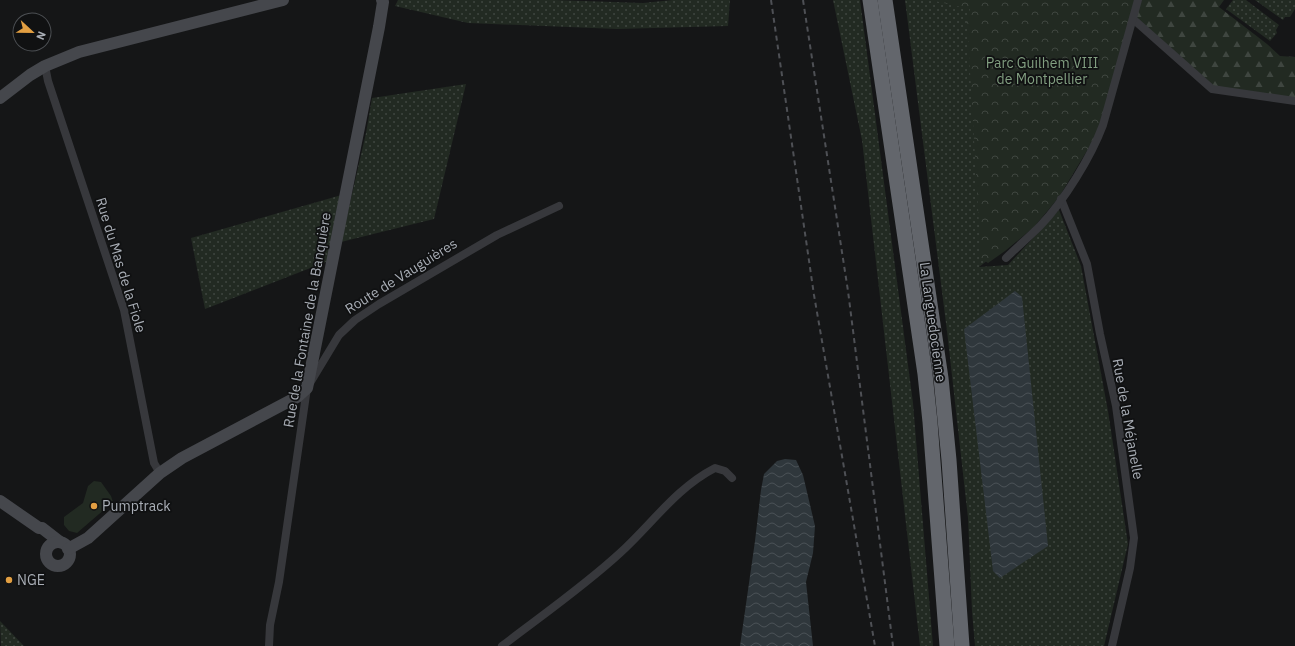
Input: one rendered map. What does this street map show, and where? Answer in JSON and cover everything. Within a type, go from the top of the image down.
[{"type":"highway","name":"La Languedocienne","points":[[870,0],[925,374],[947,646]]},
{"type":"highway","name":"La Languedocienne","points":[[886,0],[941,378],[949,460],[962,646]]},
{"type":"street","points":[[0,98],[30,75],[45,66],[79,52],[283,0]]},
{"type":"street","name":"Rue de la Fontaine de la Banquière","points":[[269,646],[270,625],[279,582],[307,388],[379,27],[383,2],[382,0]]},
{"type":"street","points":[[1006,258],[1040,225],[1061,199],[1098,140],[1138,0]]},
{"type":"street","points":[[1133,19],[1212,89],[1295,102]]},
{"type":"street","name":"Rue du Mas de la Fiole","points":[[45,66],[48,81],[124,310],[154,463],[160,473]]},
{"type":"street","name":"Rue de la Méjanelle","points":[[1061,199],[1087,264],[1100,334],[1116,406],[1134,538],[1130,568],[1112,646]]},
{"type":"street","name":"Route de Vauguières","points":[[64,546],[88,538],[160,473],[182,458],[297,397],[307,388],[339,335],[355,320],[379,304],[497,235],[558,206]]},
{"type":"street","points":[[502,646],[588,581],[620,553],[670,502],[703,474],[715,468],[725,471],[732,478]]},
{"type":"street","points":[[0,501],[35,525],[42,528],[64,546],[69,556],[66,563],[58,566],[51,564],[48,561],[46,554],[47,549],[35,525]]},
{"type":"street","points":[[0,512],[15,517],[24,523],[35,525]]},
{"type":"street","points":[[47,549],[52,544],[64,546]]},
{"type":"green space","points":[[398,0],[554,0],[643,3],[673,0],[730,0],[728,26],[617,29],[468,23],[395,6]]},
{"type":"green space","points":[[833,0],[860,0],[913,403],[933,646],[920,646],[862,140]]},
{"type":"green space","points":[[905,0],[1125,0],[1011,242],[979,267],[1008,265],[1059,210],[1081,266],[1108,411],[1128,544],[1104,646],[975,646],[968,518],[947,331]]},
{"type":"green space","name":"Parc Guilhem VIII de Montpellier","points":[[930,0],[1135,0],[1102,120],[1094,139],[1059,197],[1034,227],[988,263],[981,258],[967,21],[970,9]]},
{"type":"green space","points":[[1142,0],[1224,0],[1219,7],[1267,44],[1280,56],[1295,57],[1295,101],[1212,89],[1134,20]]},
{"type":"green space","points":[[1233,0],[1246,0],[1279,25],[1276,30],[1277,33],[1270,41],[1226,9]]},
{"type":"green space","points":[[1255,0],[1295,0],[1295,9],[1290,17],[1285,17],[1283,20]]},
{"type":"green space","points":[[466,84],[434,219],[341,242],[366,133],[372,98]]},
{"type":"green space","points":[[345,194],[331,260],[205,309],[191,238]]},
{"type":"green space","name":"Pumptrack","points":[[94,481],[101,482],[111,496],[113,502],[77,533],[69,531],[64,525],[64,517],[83,503],[88,486]]},
{"type":"green space","points":[[0,621],[24,646],[1,646]]},
{"type":"water","points":[[1015,291],[1022,297],[1048,546],[1000,578],[993,571],[964,329]]},
{"type":"water","points":[[785,459],[796,460],[803,475],[815,526],[813,553],[806,582],[813,646],[740,646],[764,474],[777,461]]},
{"type":"railway","points":[[771,0],[814,295],[875,646]]},
{"type":"railway","points":[[803,0],[848,291],[893,646]]},
{"type":"place","name":"Pumptrack","points":[[94,506]]},
{"type":"place","name":"NGE","points":[[9,580]]}]
